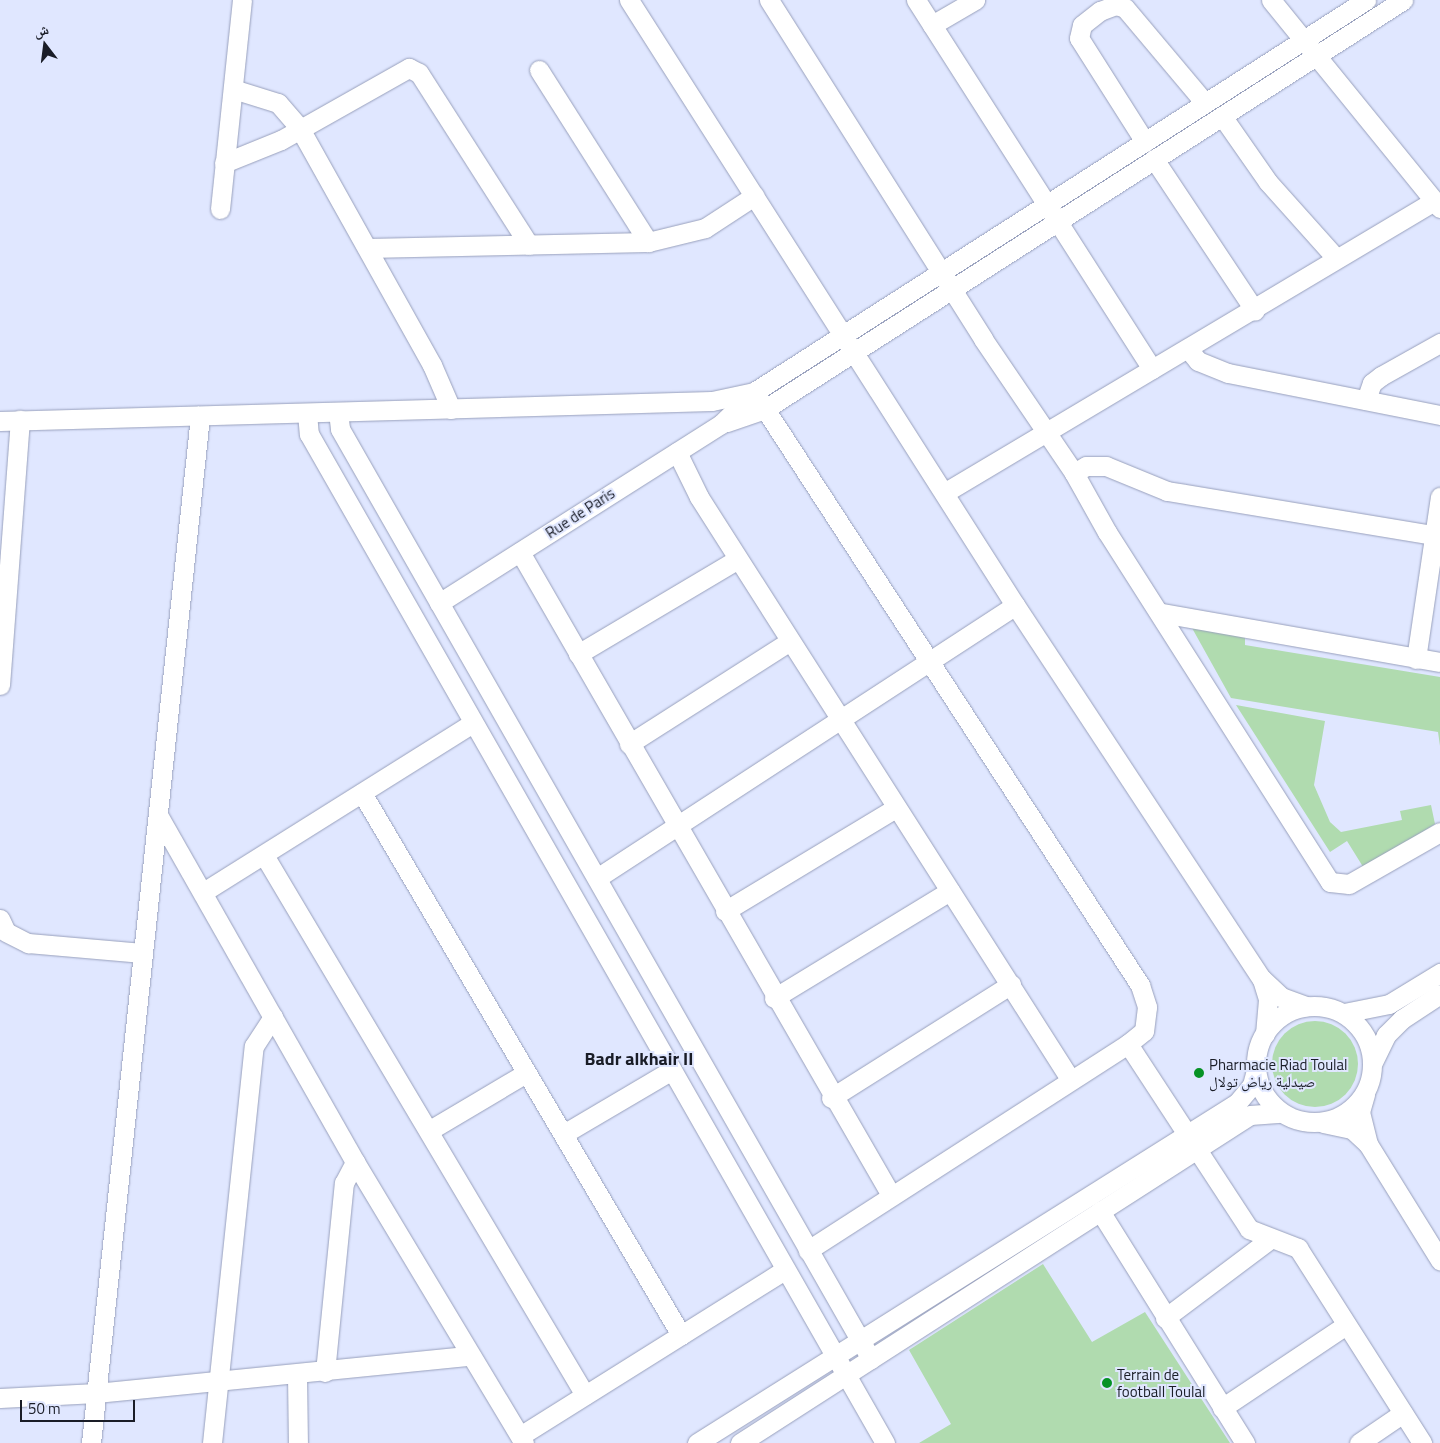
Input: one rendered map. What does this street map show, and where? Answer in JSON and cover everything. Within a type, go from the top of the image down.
[{"type":"street","points":[[220,209],[242,0]]},
{"type":"street","points":[[769,0],[940,273],[1074,473],[1107,532],[1162,613],[1330,882],[1349,884],[1440,832]]},
{"type":"street","points":[[916,0],[1152,369]]},
{"type":"street","points":[[932,25],[975,0]]},
{"type":"street","points":[[944,493],[1152,369],[1189,350],[1255,311],[1336,258],[1437,205],[1319,54],[1271,0]]},
{"type":"street","points":[[721,424],[754,392],[1366,0]]},
{"type":"street","points":[[721,424],[765,409],[1403,0]]},
{"type":"street","points":[[635,2],[754,196],[1015,605],[1262,979],[1281,997],[1306,1006],[1344,1013],[1389,1004],[1440,973]]},
{"type":"street","points":[[1145,142],[1079,38],[1082,25],[1100,11],[1116,5],[1125,8],[1205,103]]},
{"type":"street","points":[[224,163],[266,148],[299,127],[410,68],[419,73],[529,244]]},
{"type":"street","points":[[539,70],[648,242]]},
{"type":"street","points":[[233,89],[278,103],[299,127],[432,365],[451,409]]},
{"type":"street","points":[[1222,116],[1268,182],[1336,258]]},
{"type":"street","points":[[1154,159],[1255,311]]},
{"type":"street","points":[[367,248],[648,242],[705,228],[754,196]]},
{"type":"street","points":[[1366,400],[1372,383],[1381,376],[1440,343]]},
{"type":"street","points":[[1189,350],[1198,361],[1228,373],[1440,415]]},
{"type":"street","points":[[0,421],[712,401],[754,392]]},
{"type":"street","points":[[754,392],[1140,984],[1147,1018],[1144,1031],[1128,1044],[1070,1079],[808,1250]]},
{"type":"street","points":[[338,412],[340,429],[871,1359]]},
{"type":"street","points":[[307,413],[309,434],[834,1356],[886,1443]]},
{"type":"street","points":[[91,1443],[200,416]]},
{"type":"street","points":[[0,685],[7,527],[20,420]]},
{"type":"street","name":"Rue de Paris","points":[[439,603],[721,424]]},
{"type":"street","points":[[677,452],[738,559],[790,641],[842,716],[896,808],[1011,984],[1070,1079]]},
{"type":"street","points":[[1074,473],[1086,466],[1106,466],[1177,493],[1437,535]]},
{"type":"street","points":[[1416,659],[1437,535],[1440,497]]},
{"type":"street","points":[[520,552],[831,1098],[891,1195]]},
{"type":"street","points":[[578,654],[738,559]]},
{"type":"street","points":[[596,878],[678,829],[842,716],[1015,605]]},
{"type":"street","points":[[1162,613],[1440,662]]},
{"type":"street","points":[[629,744],[790,641]]},
{"type":"street","points":[[205,891],[474,723]]},
{"type":"street","points":[[362,793],[526,1073],[565,1133],[681,1335]]},
{"type":"street","points":[[724,911],[896,808]]},
{"type":"street","points":[[158,815],[205,891],[355,1162],[470,1356],[522,1439],[585,1395],[786,1270]]},
{"type":"street","points":[[264,855],[430,1130],[585,1395]]},
{"type":"street","points":[[774,998],[950,891]]},
{"type":"street","points":[[0,919],[6,932],[28,943],[143,953]]},
{"type":"street","points":[[740,1443],[1100,1211],[1193,1141],[1237,1103],[1252,1085],[1264,1034],[1268,999],[1262,979]]},
{"type":"street","points":[[831,1098],[1011,984]]},
{"type":"street","points":[[1368,1144],[1360,1112],[1373,1062],[1386,1036],[1402,1019],[1440,994]]},
{"type":"street","points":[[1264,1034],[1282,1016],[1306,1006]]},
{"type":"street","points":[[1344,1013],[1365,1034],[1373,1062]]},
{"type":"street","points":[[212,1443],[254,1046],[274,1017]]},
{"type":"street","points":[[1128,1044],[1249,1229],[1269,1240],[1298,1248],[1422,1443]]},
{"type":"street","points":[[565,1133],[672,1070]]},
{"type":"street","points":[[1256,1070],[1264,1094],[1281,1113]]},
{"type":"street","points":[[430,1130],[526,1073]]},
{"type":"street","points":[[1319,1122],[1346,1113],[1366,1092]]},
{"type":"street","points":[[696,1443],[860,1340],[1193,1141],[1250,1115],[1281,1113],[1352,1128],[1368,1144],[1440,1260]]},
{"type":"street","points":[[324,1372],[344,1183],[355,1162]]},
{"type":"street","points":[[1100,1211],[1165,1318],[1245,1443]]},
{"type":"street","points":[[1165,1318],[1269,1240]]},
{"type":"street","points":[[1222,1408],[1346,1325]]},
{"type":"street","points":[[0,1398],[96,1393],[220,1380],[324,1372],[470,1356]]},
{"type":"street","points":[[297,1374],[298,1443]]},
{"type":"street","points":[[1359,1443],[1403,1413]]},
{"type":"green space","points":[[1192,628],[1245,637],[1245,645],[1440,677],[1440,746],[1438,732],[1231,698]]},
{"type":"green space","points":[[1236,705],[1325,721],[1314,785],[1330,822],[1341,832],[1402,820],[1400,811],[1431,805],[1435,824],[1365,870],[1347,841],[1330,852]]},
{"type":"green space","points":[[1315,1021],[1331,1024],[1339,1028],[1351,1040],[1355,1048],[1358,1064],[1355,1080],[1351,1088],[1339,1100],[1331,1104],[1315,1107],[1299,1104],[1291,1100],[1279,1088],[1275,1080],[1272,1064],[1275,1048],[1279,1040],[1291,1028],[1299,1024]]},
{"type":"green space","points":[[1043,1264],[1092,1342],[1145,1312],[1230,1443],[919,1443],[951,1424],[909,1350]]},
{"type":"place","name":"Pharmacie Riad Toulal صيدلية رياض تولال","points":[[1199,1073]]},
{"type":"place","name":"Terrain de football Toulal","points":[[1107,1383]]},
{"type":"district","name":"Badr alkhair II","points":[[639,1059]]}]
